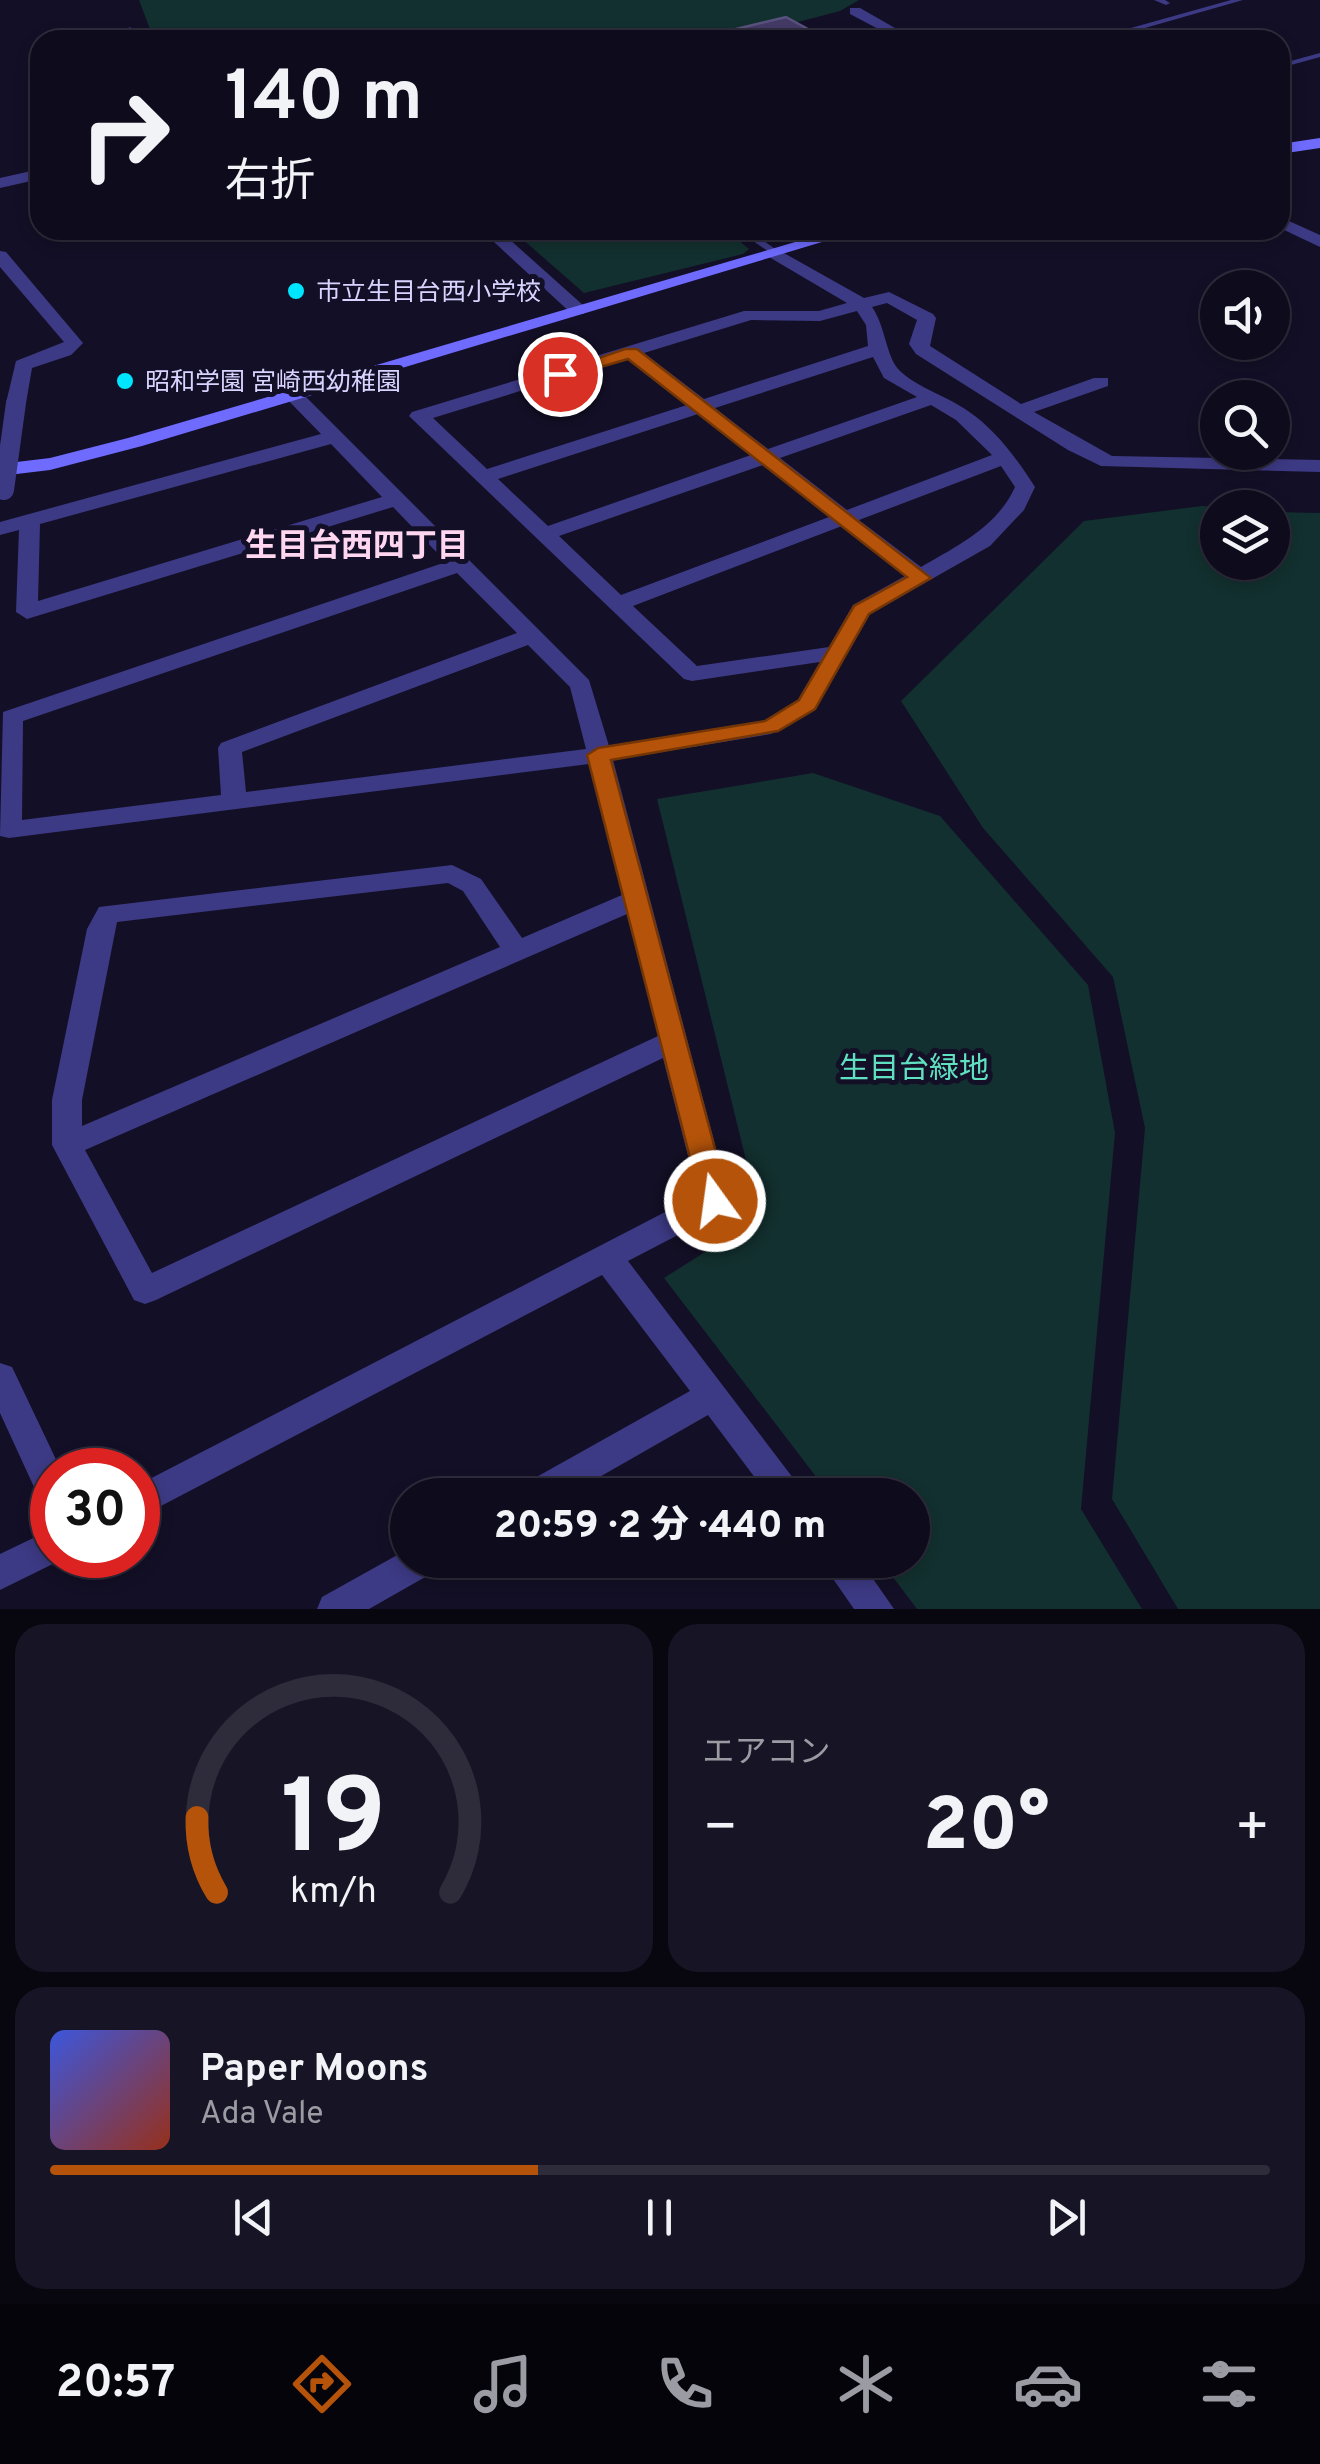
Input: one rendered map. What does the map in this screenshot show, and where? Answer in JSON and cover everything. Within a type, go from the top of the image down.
[{"type":"street","points":[[877,0],[855,12],[890,30]]},
{"type":"street","points":[[1290,148],[1320,143]]},
{"type":"street","points":[[0,183],[30,176]]},
{"type":"street","points":[[1290,227],[1320,242]]},
{"type":"street","points":[[500,240],[578,310]]},
{"type":"street","points":[[2,480],[820,240]]},
{"type":"street","points":[[461,564],[10,717],[9,830],[598,755],[771,726],[807,704],[861,610],[982,541],[1017,506],[1025,486],[1005,458],[962,416],[892,374],[878,349],[875,325],[861,304],[775,253]]},
{"type":"street","points":[[0,256],[74,343],[64,351],[22,365],[2,480],[2,529],[334,436]]},
{"type":"street","points":[[838,652],[692,674],[419,416],[750,315],[820,316],[889,296],[927,318],[918,344],[924,350],[1074,446],[1108,462],[1320,466]]},
{"type":"street","points":[[484,477],[878,349]]},
{"type":"street","points":[[631,352],[921,578]]},
{"type":"street","points":[[1021,410],[1101,382]]},
{"type":"street","points":[[160,1491],[715,1201],[581,685],[293,396]]},
{"type":"street","points":[[545,534],[934,398]]},
{"type":"street","points":[[618,604],[1005,458]]},
{"type":"street","points":[[30,524],[28,612],[396,499]]},
{"type":"street","points":[[234,801],[230,748],[533,636]]},
{"type":"street","points":[[517,951],[472,885],[452,874],[108,914],[100,929],[67,1100],[68,1145],[145,1290],[675,1040]]},
{"type":"street","points":[[68,1145],[637,899]]},
{"type":"street","points":[[608,1257],[775,1478]]},
{"type":"street","points":[[0,1378],[33,1448]]},
{"type":"street","points":[[566,1478],[712,1395]]},
{"type":"street","points":[[0,1572],[30,1557]]},
{"type":"street","points":[[335,1609],[390,1578]]},
{"type":"street","points":[[849,1578],[865,1605]]},
{"type":"lane","points":[[1131,30],[1239,0]]},
{"type":"lane","points":[[1139,28],[1144,30]]},
{"type":"lane","points":[[1290,63],[1320,55]]},
{"type":"lane","points":[[756,240],[775,253]]},
{"type":"green space","points":[[139,0],[859,0],[840,11],[767,30],[150,30]]},
{"type":"green space","points":[[523,240],[738,240],[749,249],[743,254],[584,293]]},
{"type":"green space","points":[[1200,506],[1200,580],[1290,580],[1290,512],[1320,513],[1320,1609],[1178,1609],[1112,1499],[1145,1128],[1113,977],[983,828],[901,701],[1084,521]]},
{"type":"green space","name":"生目台緑地","points":[[813,773],[940,816],[1088,985],[1115,1133],[1081,1509],[1142,1609],[917,1609],[894,1578],[930,1578],[930,1478],[817,1478],[664,1278],[760,1217],[657,799]]},
{"type":"building","points":[[786,17],[810,30],[732,30]]},
{"type":"place","name":"市立生目台西小学校","points":[[296,291]]},
{"type":"place","name":"昭和学園 宮崎西幼稚園","points":[[125,381]]},
{"type":"district","name":"生目台西四丁目","points":[[357,545]]},
{"type":"route","points":[[560,374],[631,352],[921,578],[861,610],[822,684],[807,704],[771,726],[598,755],[715,1201]]}]
